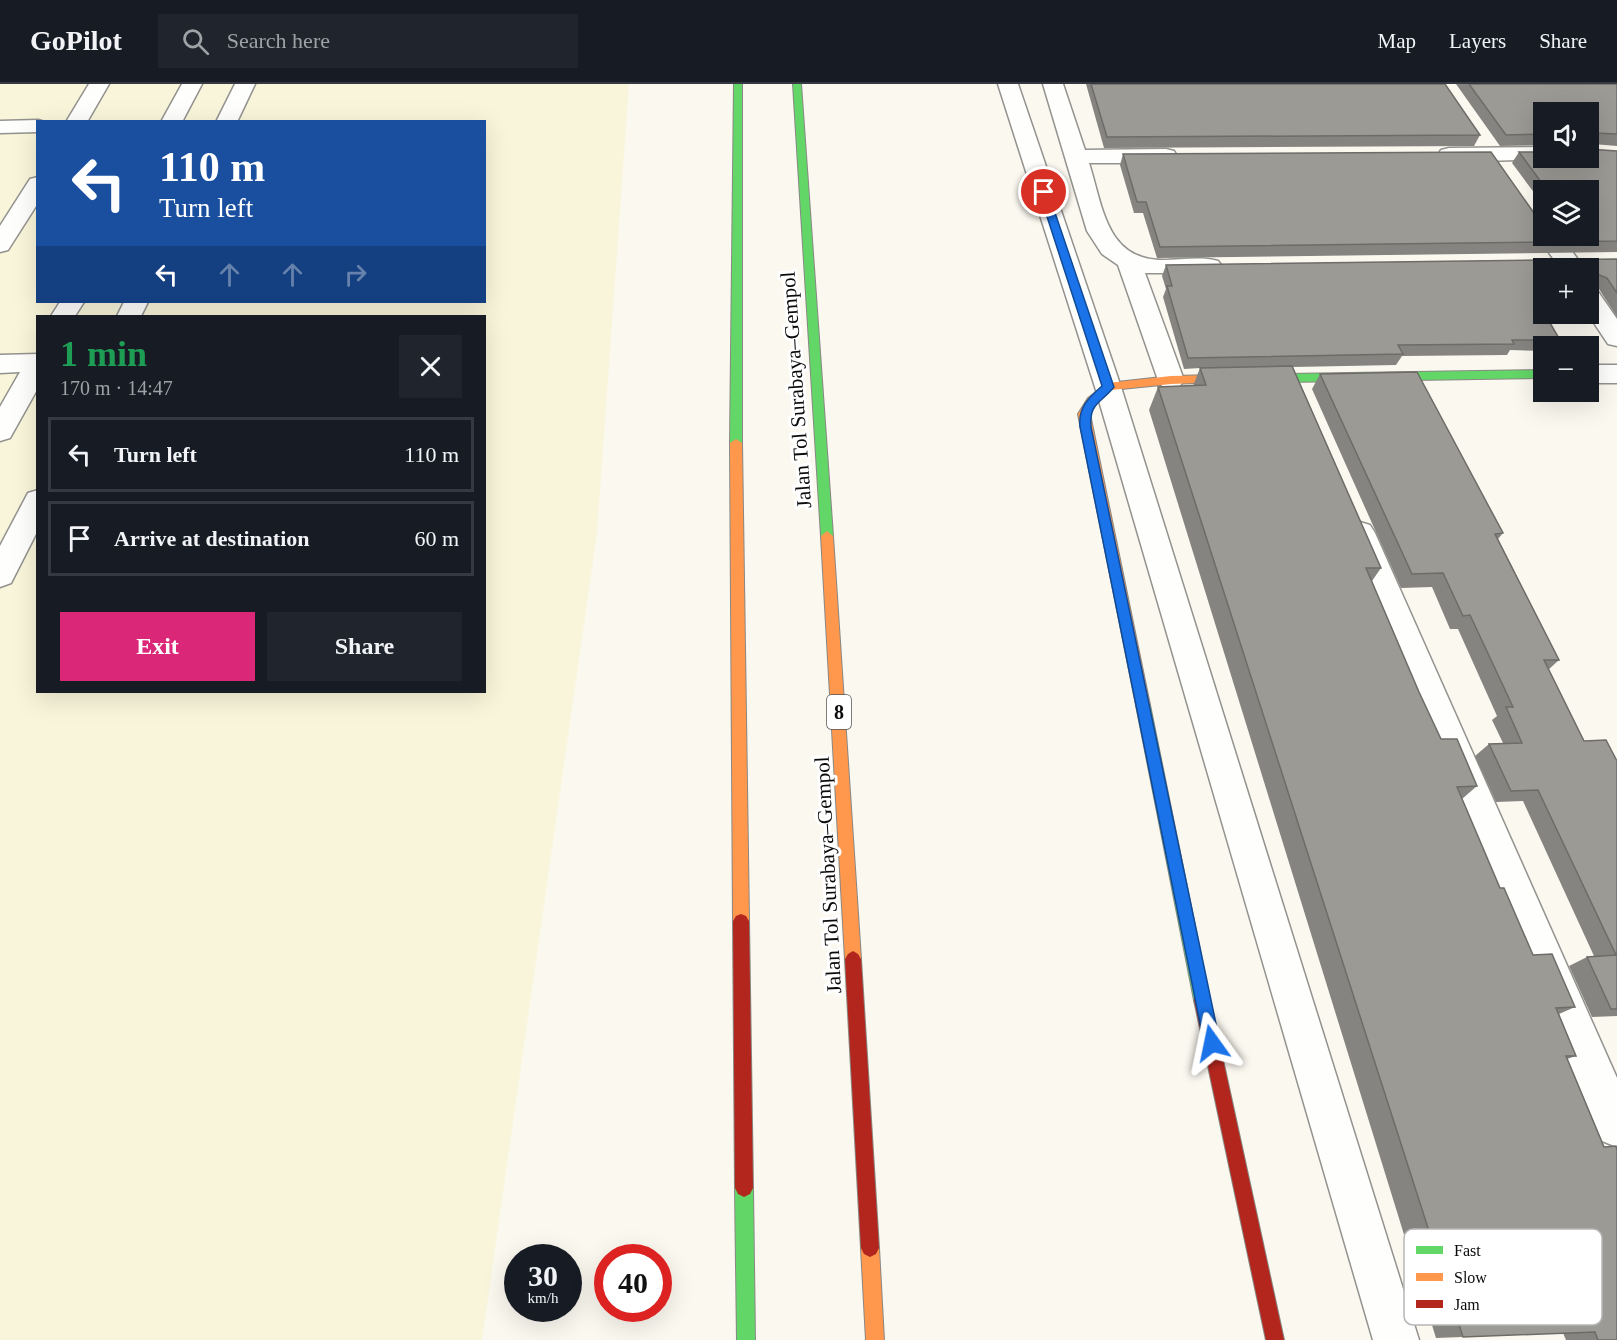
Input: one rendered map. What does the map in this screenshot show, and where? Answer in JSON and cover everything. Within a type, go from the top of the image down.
[{"type":"main road","points":[[738,84],[736,477],[746,1340]]},
{"type":"main road","name":"Jalan Tol Surabaya–Gempol","points":[[796,84],[843,774],[875,1340]]},
{"type":"main road","points":[[1275,1340],[1084,414],[1092,400],[1108,387],[1171,380],[1533,374]]},
{"type":"street","points":[[77,120],[99,84]]},
{"type":"street","points":[[172,120],[192,84]]},
{"type":"street","points":[[227,120],[245,84]]},
{"type":"street","points":[[1008,84],[1108,387],[1396,1340]]},
{"type":"street","points":[[1053,84],[1078,157],[1099,231],[1113,252],[1128,261],[1146,267],[1230,266]]},
{"type":"street","points":[[0,127],[36,126]]},
{"type":"street","points":[[1487,146],[1505,173]]},
{"type":"street","points":[[1431,155],[1487,146],[1533,152]]},
{"type":"street","points":[[1078,157],[1184,156]]},
{"type":"street","points":[[3,235],[36,187]]},
{"type":"street","points":[[1128,261],[1171,380]]},
{"type":"street","points":[[1599,311],[1617,338]]},
{"type":"street","points":[[0,364],[36,363]]},
{"type":"street","points":[[0,431],[36,367]]},
{"type":"street","points":[[1599,374],[1617,374]]},
{"type":"street","points":[[1291,377],[1305,406]]},
{"type":"street","points":[[1347,503],[1617,1126]]},
{"type":"street","points":[[0,575],[36,504]]},
{"type":"shaded area","points":[[0,84],[629,84],[597,533],[482,1340],[0,1340]]},
{"type":"building","points":[[1091,84],[1445,84],[1480,135],[1107,137]]},
{"type":"building","points":[[1469,84],[1617,84],[1617,134],[1599,133],[1599,102],[1533,102],[1533,134],[1506,135]]},
{"type":"building","points":[[1599,150],[1617,151],[1617,241],[1599,241],[1599,180],[1540,180],[1519,152],[1533,152],[1533,168],[1599,168]]},
{"type":"building","points":[[1491,152],[1533,212],[1533,242],[1160,247],[1146,202],[1137,202],[1123,154]]},
{"type":"building","points":[[1599,259],[1617,259],[1617,293],[1607,278],[1599,275]]},
{"type":"building","points":[[1533,260],[1533,324],[1551,324],[1558,336],[1533,336],[1533,340],[1512,340],[1514,344],[1398,345],[1403,354],[1188,358],[1167,286],[1172,286],[1166,265]]},
{"type":"building","points":[[1292,366],[1381,568],[1366,568],[1419,692],[1441,739],[1457,739],[1477,786],[1457,787],[1500,888],[1504,888],[1533,955],[1552,954],[1575,1007],[1556,1008],[1576,1056],[1566,1056],[1604,1147],[1616,1146],[1617,1150],[1617,1340],[1598,1340],[1595,1332],[1463,1337],[1459,1325],[1602,1325],[1602,1229],[1428,1229],[1158,387],[1206,385],[1200,368]]},
{"type":"building","points":[[1417,372],[1503,533],[1495,534],[1559,660],[1544,660],[1584,741],[1606,740],[1617,761],[1617,1009],[1611,1009],[1587,957],[1616,955],[1538,790],[1511,791],[1489,744],[1522,743],[1506,707],[1513,707],[1470,615],[1463,616],[1443,573],[1412,574],[1320,374]]},
{"type":"traffic: fast","points":[[736,443],[738,84]]},
{"type":"traffic: fast","points":[[797,84],[827,536]]},
{"type":"traffic: fast","points":[[1218,379],[1533,374]]},
{"type":"traffic: fast","points":[[1143,705],[1202,1000]]},
{"type":"traffic: fast","points":[[744,1188],[746,1340]]},
{"type":"traffic: slow","points":[[1143,705],[1084,414],[1092,401],[1108,387],[1171,380],[1218,379]]},
{"type":"traffic: slow","points":[[736,443],[741,921]]},
{"type":"traffic: slow","points":[[827,536],[853,959]]},
{"type":"traffic: slow","points":[[870,1248],[875,1340]]},
{"type":"traffic: jam","points":[[741,921],[744,1188]]},
{"type":"traffic: jam","points":[[853,959],[870,1248]]},
{"type":"traffic: jam","points":[[1202,1000],[1275,1340]]},
{"type":"route","points":[[1044,192],[1108,387],[1092,400],[1084,414],[1085,427],[1212,1043]]}]
